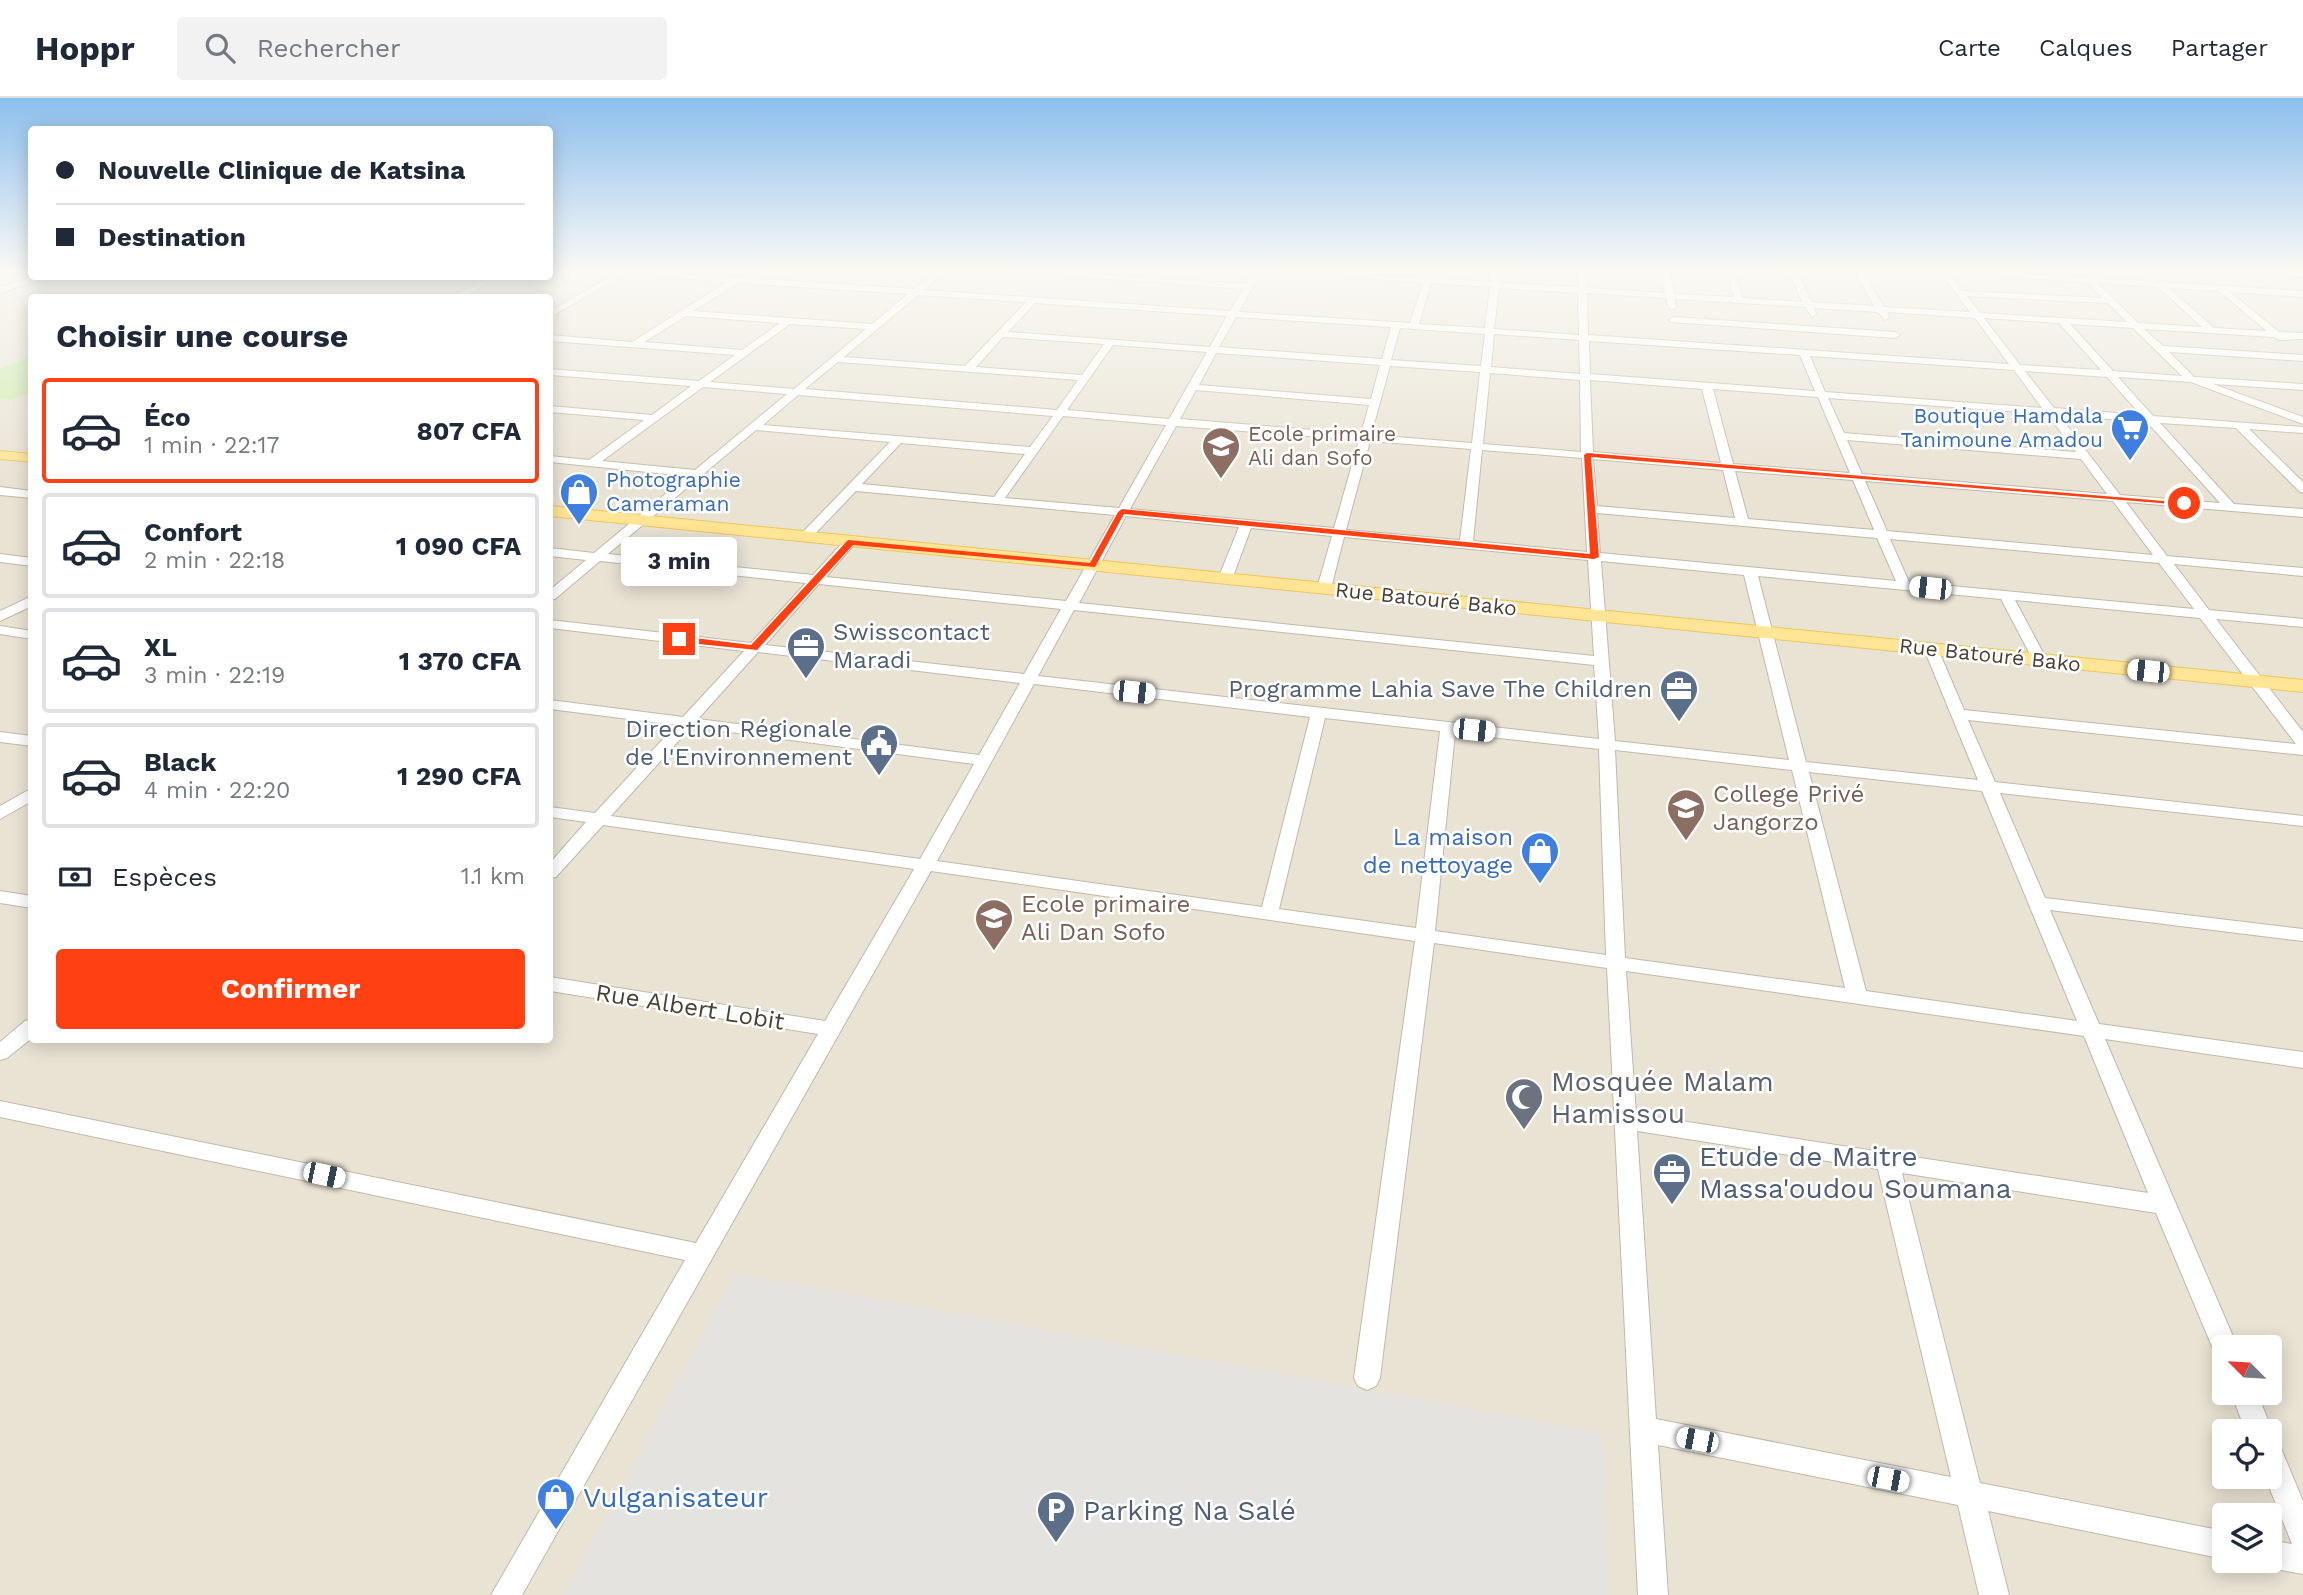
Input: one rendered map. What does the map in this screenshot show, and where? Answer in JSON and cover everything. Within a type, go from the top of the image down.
[{"type":"main road","points":[[0,454],[28,458]]},
{"type":"main road","name":"Rue Batouré Bako","points":[[553,511],[2303,687]]},
{"type":"street","points":[[619,343],[744,353]]},
{"type":"street","points":[[592,463],[758,343]]},
{"type":"street","points":[[553,594],[855,343]]},
{"type":"street","points":[[968,369],[993,343]]},
{"type":"street","points":[[997,501],[1110,343],[2303,430]]},
{"type":"street","points":[[506,1595],[926,864],[1215,343]]},
{"type":"street","points":[[1324,588],[1391,343]]},
{"type":"street","points":[[1466,545],[1488,343]]},
{"type":"street","points":[[1584,343],[1587,455],[1607,745],[1616,964],[1653,1595]]},
{"type":"street","points":[[1650,343],[1804,354],[1902,348]]},
{"type":"street","points":[[1878,343],[2014,368],[2026,373],[2109,373],[2303,387]]},
{"type":"street","points":[[1899,343],[1902,348]]},
{"type":"street","points":[[1996,343],[2014,368]]},
{"type":"street","points":[[2007,343],[2048,411],[2303,743]]},
{"type":"street","points":[[2082,343],[2230,507]]},
{"type":"street","points":[[2155,343],[2191,379],[2303,422]]},
{"type":"street","points":[[2287,343],[2303,356]]},
{"type":"street","points":[[2161,349],[2303,356]]},
{"type":"street","points":[[1804,354],[1904,585]]},
{"type":"street","points":[[836,359],[1085,378]]},
{"type":"street","points":[[553,372],[2303,513]]},
{"type":"street","points":[[1191,387],[1374,402]]},
{"type":"street","points":[[1707,387],[1742,521]]},
{"type":"street","points":[[553,409],[653,418]]},
{"type":"street","points":[[754,426],[1032,451]]},
{"type":"street","points":[[2240,426],[2297,477],[2303,489]]},
{"type":"street","points":[[1840,436],[2083,456]]},
{"type":"street","points":[[805,537],[898,440]]},
{"type":"street","points":[[553,459],[698,474]]},
{"type":"street","points":[[852,487],[2303,623]]},
{"type":"street","points":[[0,491],[28,494]]},
{"type":"street","points":[[1591,509],[2303,572]]},
{"type":"street","points":[[1225,579],[1246,524]]},
{"type":"street","points":[[553,870],[850,542]]},
{"type":"street","points":[[553,552],[1601,661]]},
{"type":"street","points":[[0,558],[28,562]]},
{"type":"street","points":[[1750,571],[1857,996]]},
{"type":"street","points":[[2006,596],[2040,660]]},
{"type":"street","points":[[0,617],[28,602]]},
{"type":"street","points":[[553,624],[1990,789],[2303,821]]},
{"type":"street","points":[[0,630],[28,634]]},
{"type":"street","points":[[1931,649],[2220,1335]]},
{"type":"street","points":[[553,704],[982,761]]},
{"type":"street","points":[[1269,914],[1319,713]]},
{"type":"street","points":[[1958,714],[2303,750]]},
{"type":"street","points":[[1367,1378],[1425,936],[1448,727]]},
{"type":"street","points":[[0,737],[28,740]]},
{"type":"street","points":[[0,814],[28,796]]},
{"type":"street","points":[[553,812],[2303,1060]]},
{"type":"street","points":[[0,897],[28,901]]},
{"type":"street","points":[[2039,902],[2303,935]]},
{"type":"street","name":"Rue Albert Lobit","points":[[553,984],[831,1029]]},
{"type":"street","points":[[0,1053],[28,1029]]},
{"type":"street","points":[[0,1109],[702,1254]]},
{"type":"street","points":[[1626,1121],[2166,1205]]},
{"type":"street","points":[[1888,1163],[1994,1595]]},
{"type":"street","points":[[1642,1429],[2212,1543]]},
{"type":"street","points":[[2282,1484],[2303,1535]]},
{"type":"street","points":[[2282,1556],[2303,1560]]},
{"type":"shaded area","points":[[0,343],[28,343],[28,1043],[553,1043],[553,343],[2303,343],[2303,1595],[0,1595]]},
{"type":"shaded area","points":[[735,1273],[1602,1433],[1609,1595],[564,1595]]},
{"type":"green space","points":[[28,358],[28,392],[12,400],[0,398],[0,369]]},
{"type":"place","name":"Boutique Hamdala Tanimoune Amadou","points":[[2130,462]]},
{"type":"place","name":"Ecole primaire Ali dan Sofo","points":[[1221,480]]},
{"type":"place","name":"Photographie Cameraman","points":[[579,526]]},
{"type":"place","name":"Swisscontact Maradi","points":[[806,680]]},
{"type":"place","name":"Programme Lahia Save The Children","points":[[1679,723]]},
{"type":"place","name":"Direction Régionale de l'Environnement","points":[[879,777]]},
{"type":"place","name":"College Privé Jangorzo","points":[[1686,842]]},
{"type":"place","name":"La maison de nettoyage","points":[[1540,885]]},
{"type":"place","name":"Ecole primaire Ali Dan Sofo","points":[[994,952]]},
{"type":"place","name":"Mosquée Malam Hamissou","points":[[1524,1131]]},
{"type":"place","name":"Etude de Maitre Massa'oudou Soumana","points":[[1672,1206]]},
{"type":"place","name":"Vulganisateur","points":[[556,1531]]},
{"type":"place","name":"Parking Na Salé","points":[[1056,1544]]},
{"type":"route","points":[[679,639],[754,648],[850,542],[1092,566],[1122,512],[1594,557],[1587,455],[2184,503]]}]
